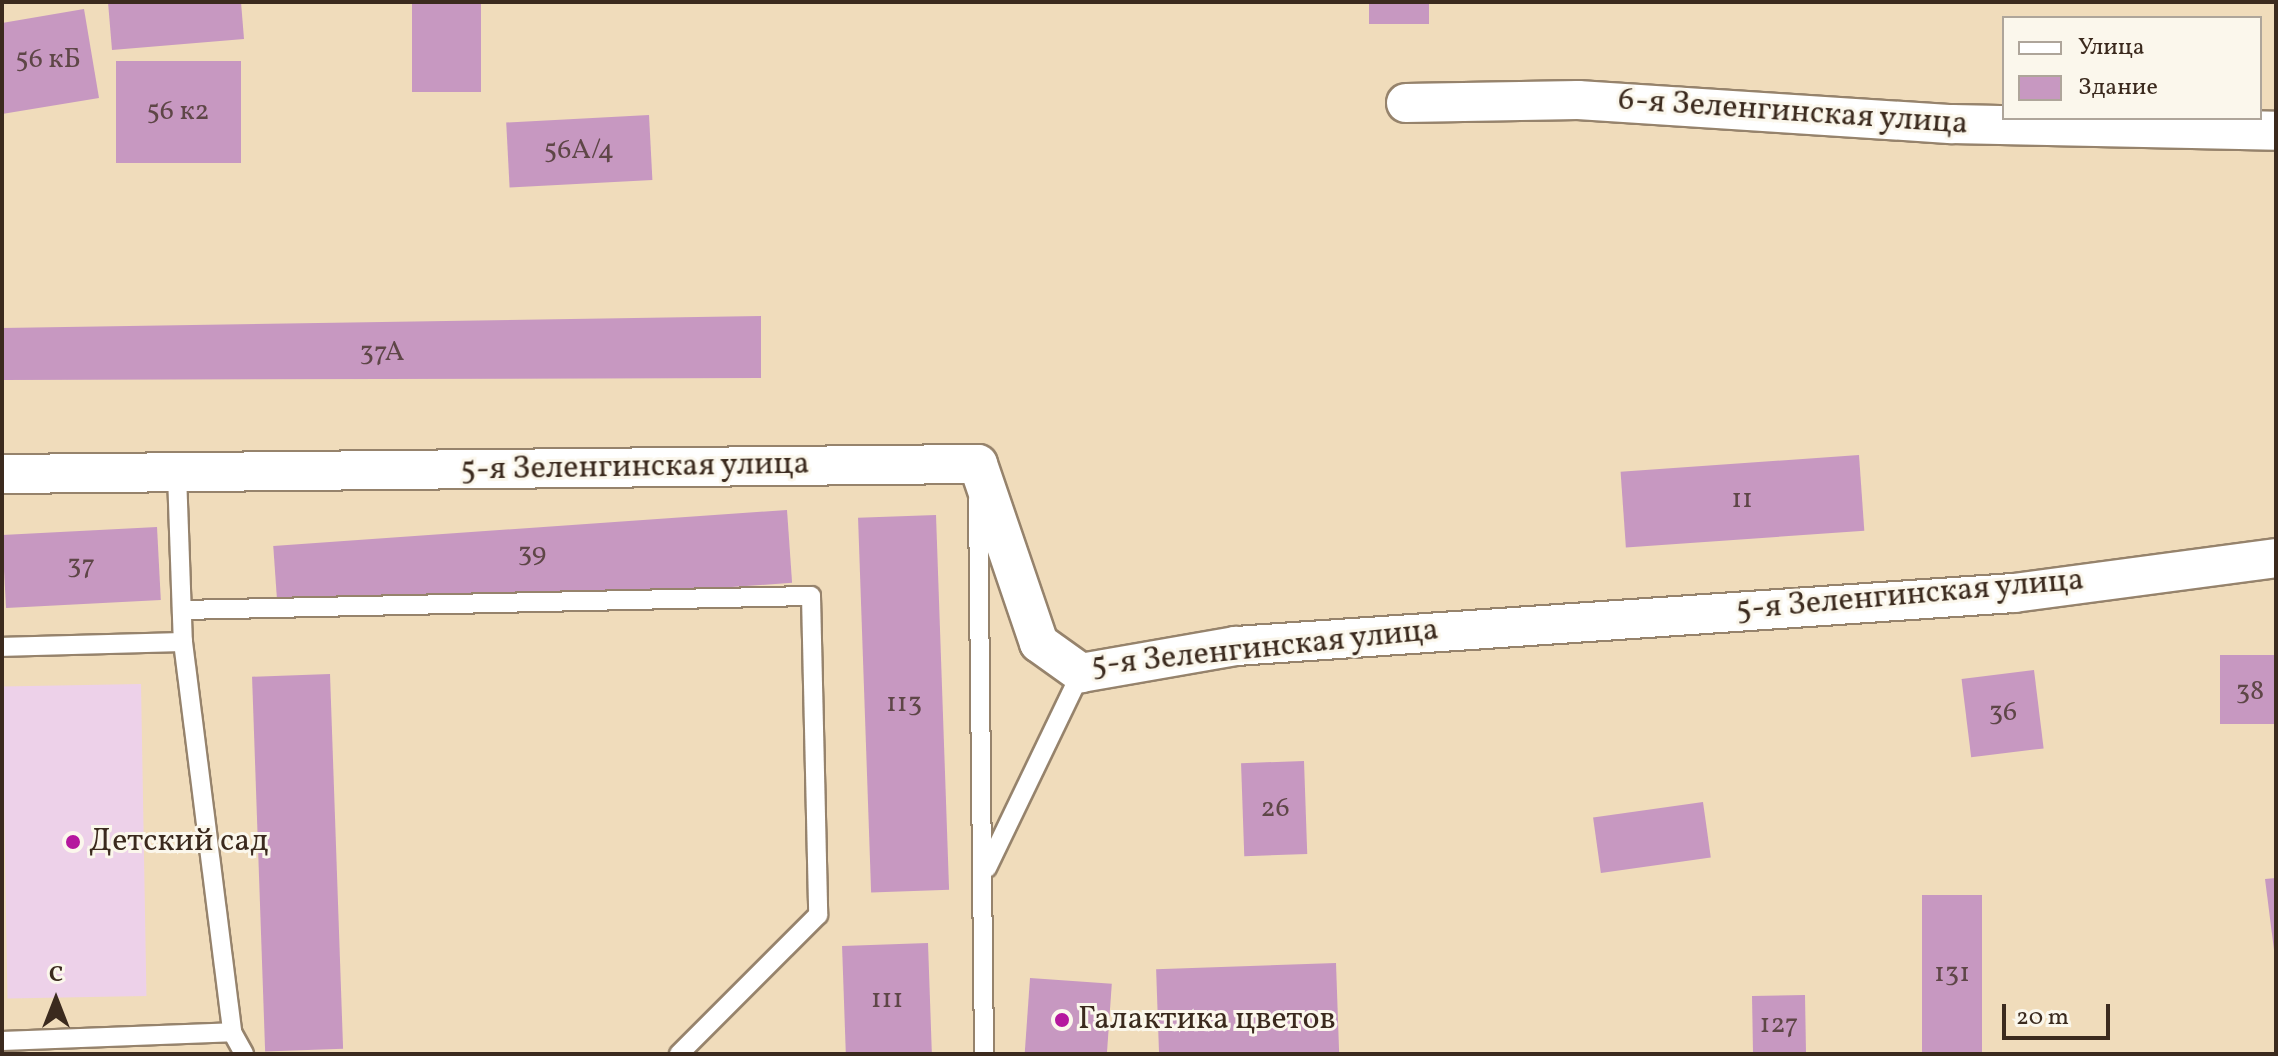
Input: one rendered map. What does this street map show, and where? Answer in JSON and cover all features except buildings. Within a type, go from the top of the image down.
[{"type":"street","name":"6-я Зеленгинская улица","points":[[1406,103],[1578,100],[1952,124],[2276,131]]},
{"type":"street","name":"5-я Зеленгинская улица","points":[[2,474],[978,464],[1039,643],[1081,673],[1236,646],[2014,593],[2276,558]]},
{"type":"lane","points":[[978,464],[984,1054]]},
{"type":"lane","points":[[177,474],[183,642],[232,1032],[244,1054]]},
{"type":"lane","points":[[182,610],[811,596],[818,915],[679,1054]]},
{"type":"lane","points":[[2,647],[183,642]]},
{"type":"lane","points":[[984,873],[1081,673]]},
{"type":"lane","points":[[2,1041],[232,1032]]},
{"type":"shaded area","name":"Детский сад","points":[[141,684],[146,996],[7,998],[2,686]]},
{"type":"place","name":"Детский сад","points":[[73,842]]},
{"type":"place","name":"Галактика цветов","points":[[1062,1020]]}]
